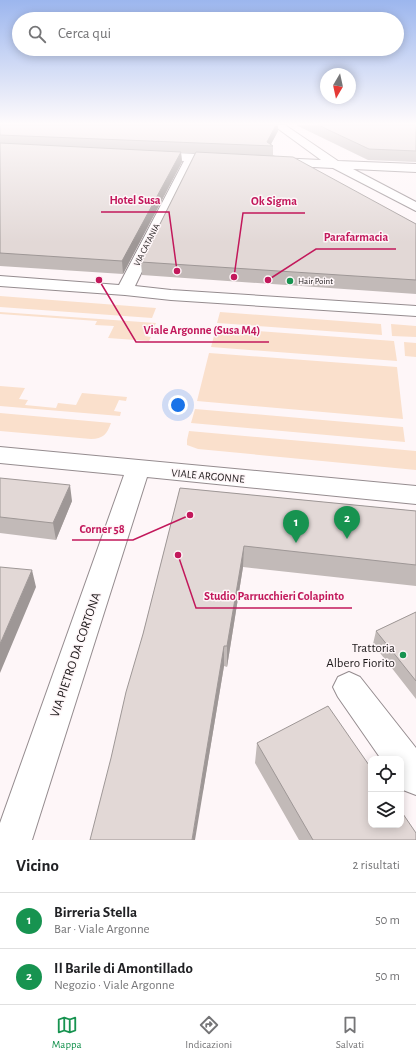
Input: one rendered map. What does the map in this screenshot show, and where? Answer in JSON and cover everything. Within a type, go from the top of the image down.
[{"type":"street","name":"VIA CATANIA","points":[[125,290],[189,164]]},
{"type":"street","points":[[318,164],[416,168]]},
{"type":"street","points":[[336,165],[416,207]]},
{"type":"street","points":[[0,281],[125,290],[171,295],[416,311]]},
{"type":"street","name":"VIALE ARGONNE","points":[[0,455],[416,495]]},
{"type":"street","name":"VIA PIETRO DA CORTONA","points":[[13,840],[138,469]]},
{"type":"street","points":[[349,687],[416,776]]},
{"type":"shaded area","points":[[0,296],[156,308],[152,318],[0,307]]},
{"type":"shaded area","points":[[0,312],[156,323],[154,327],[148,327],[145,336],[151,337],[149,341],[108,338],[114,326],[95,325],[97,321],[0,314]]},
{"type":"shaded area","points":[[220,312],[381,324],[382,335],[217,323]]},
{"type":"shaded area","points":[[391,324],[416,326],[416,337],[392,336]]},
{"type":"shaded area","points":[[216,328],[394,341],[397,361],[211,347]]},
{"type":"shaded area","points":[[404,342],[416,343],[416,357],[405,356]]},
{"type":"shaded area","points":[[209,353],[397,367],[403,419],[197,401]]},
{"type":"shaded area","points":[[0,386],[25,388],[19,399],[28,400],[25,405],[56,408],[58,403],[76,405],[82,393],[127,397],[126,401],[119,400],[114,411],[121,412],[120,416],[0,406]]},
{"type":"shaded area","points":[[195,409],[403,427],[405,442],[191,423]]},
{"type":"shaded area","points":[[0,413],[111,423],[108,430],[102,437],[95,439],[0,431]]},
{"type":"shaded area","points":[[189,431],[416,451],[416,470],[198,449],[187,445]]},
{"type":"building","points":[[0,164],[174,164],[122,261],[0,253]]},
{"type":"building","points":[[190,164],[306,164],[416,224],[416,280],[141,262]]},
{"type":"building","points":[[0,478],[70,485],[53,523],[0,517]]},
{"type":"building","points":[[180,488],[416,511],[416,565],[244,546],[227,646],[224,646],[192,840],[90,840],[126,692],[143,634]]},
{"type":"building","points":[[0,567],[32,570],[0,644]]},
{"type":"building","points":[[416,612],[416,681],[376,631]]},
{"type":"building","points":[[328,706],[368,764],[368,828],[404,828],[404,815],[416,833],[416,840],[313,840],[257,743]]},
{"type":"place","name":"Hotel Susa","points":[[177,271]]},
{"type":"place","name":"Ok Sigma","points":[[234,277]]},
{"type":"place","name":"Viale Argonne (Susa M4)","points":[[99,280]]},
{"type":"place","name":"Parafarmacia","points":[[268,280]]},
{"type":"place","name":"Hair Point","points":[[290,281]]},
{"type":"place","name":"Corner 58","points":[[190,515]]},
{"type":"place","name":"Il Barile di Amontillado","points":[[347,539]]},
{"type":"place","name":"Birreria Stella","points":[[296,543]]},
{"type":"place","name":"Studio Parrucchieri Colapinto","points":[[178,555]]},
{"type":"place","name":"Trattoria Albero Fiorito","points":[[403,655]]}]
